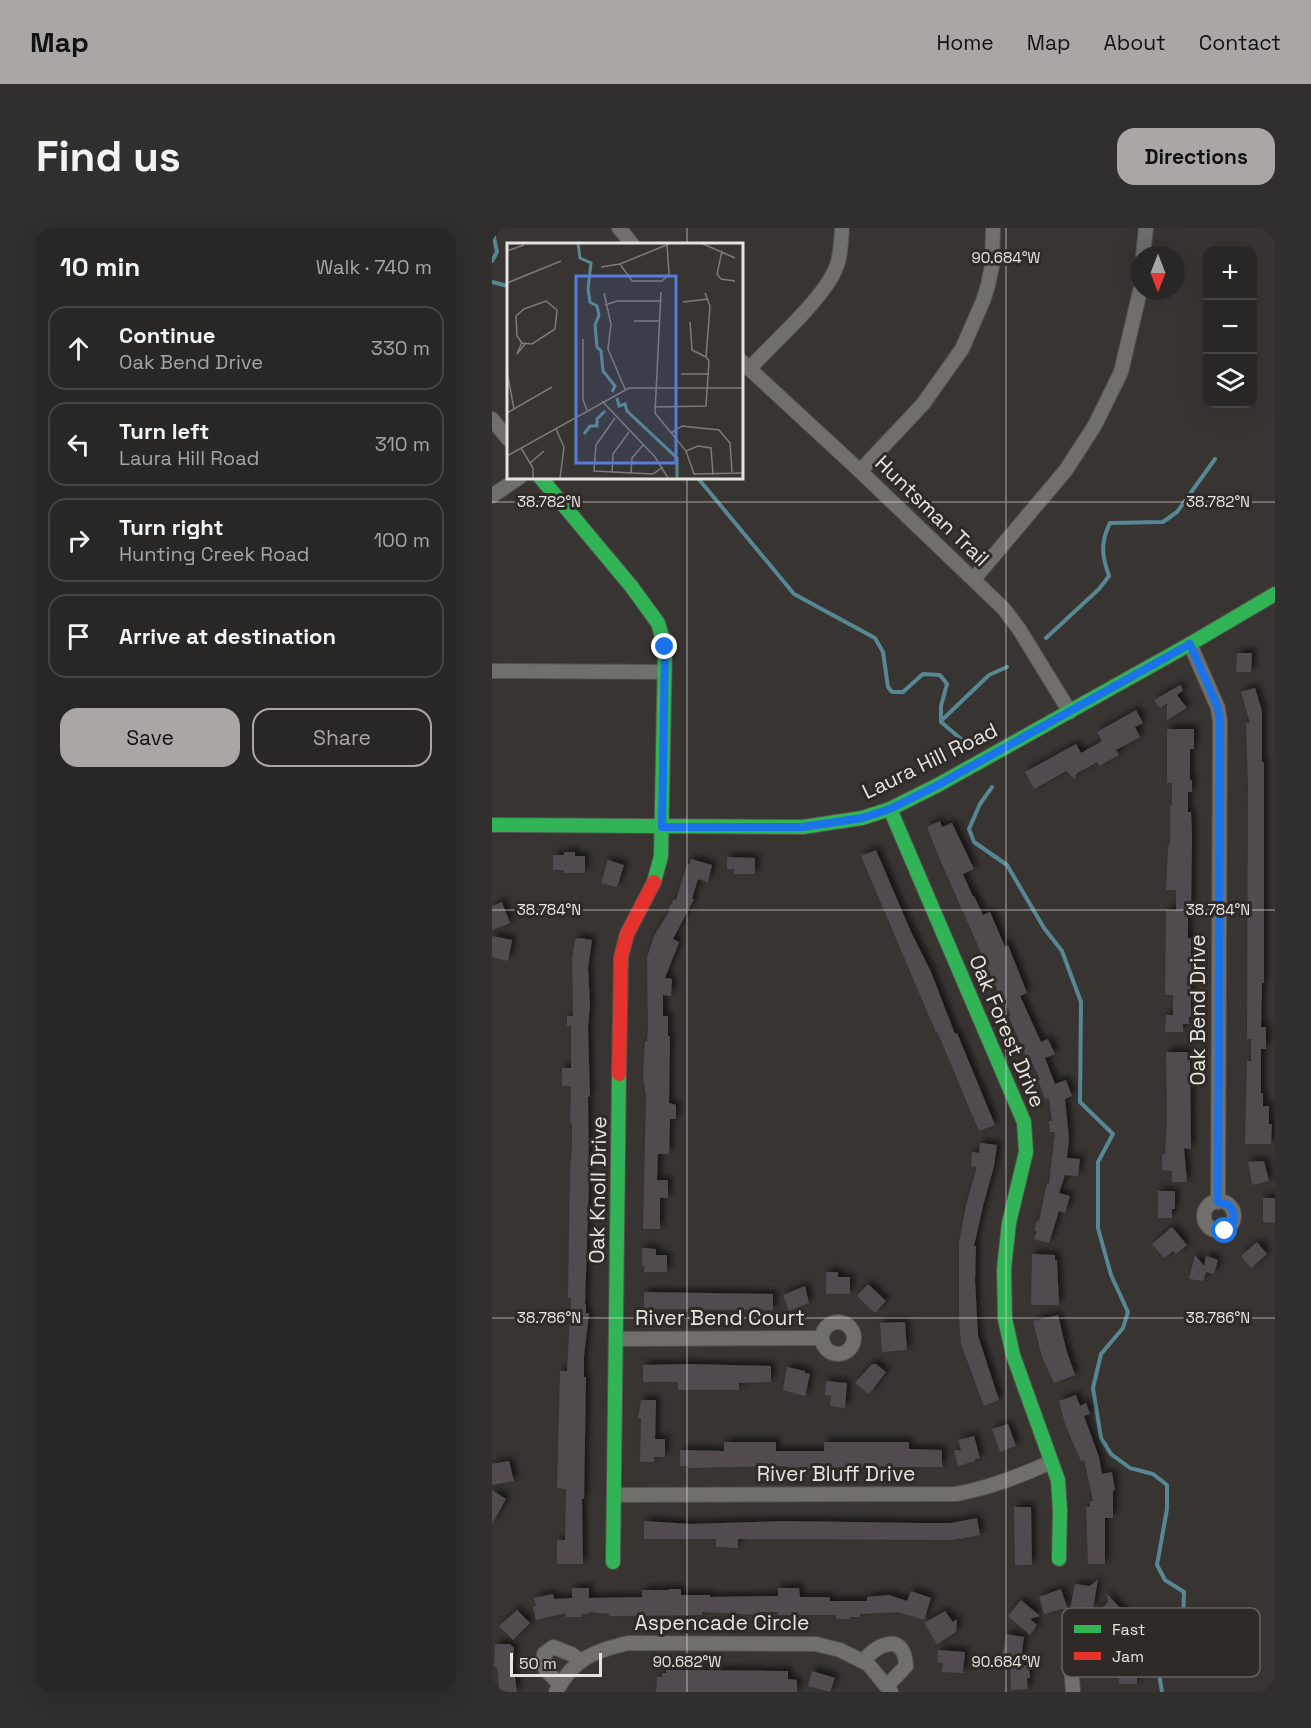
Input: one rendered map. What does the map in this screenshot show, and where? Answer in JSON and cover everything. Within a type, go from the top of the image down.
[{"type":"street","points":[[619,228],[631,243]]},
{"type":"street","points":[[745,365],[818,296],[836,269],[842,241],[842,228]]},
{"type":"street","points":[[860,471],[923,404],[962,349],[988,285],[992,266],[993,228]]},
{"type":"street","points":[[1144,246],[1146,228]]},
{"type":"street","points":[[974,579],[1066,470],[1095,425],[1121,372],[1138,300]]},
{"type":"street","name":"Huntsman Trail","points":[[745,365],[1004,609],[1019,629],[1070,712]]},
{"type":"street","points":[[492,418],[507,438]]},
{"type":"street","points":[[492,496],[519,478]]},
{"type":"street","name":"Oak Knoll Drive","points":[[541,478],[632,586],[658,623],[665,647],[661,856],[655,879],[627,934],[621,957],[618,1340],[613,1563]]},
{"type":"street","name":"Laura Hill Road","points":[[492,825],[803,827],[862,818],[890,809],[938,785],[1275,594]]},
{"type":"street","name":"Oak Bend Drive","points":[[1190,644],[1218,708],[1220,722],[1218,1202]]},
{"type":"street","points":[[492,671],[664,672]]},
{"type":"street","name":"Oak Forest Drive","points":[[890,809],[1023,1122],[1026,1152],[1009,1223],[1004,1269],[1005,1319],[1013,1355],[1058,1480],[1059,1559]]},
{"type":"street","name":"River Bend Court","points":[[618,1340],[822,1338]]},
{"type":"street","name":"River Bluff Drive","points":[[615,1495],[956,1494],[1004,1483],[1051,1462]]},
{"type":"street","name":"Aspencade Circle","points":[[580,1660],[553,1647],[544,1654],[545,1669],[558,1688],[580,1660],[603,1649],[628,1643],[786,1642],[816,1644],[840,1650],[868,1664],[889,1689],[906,1665],[905,1655],[898,1646],[890,1643],[879,1646],[863,1661]]},
{"type":"street","points":[[1072,1677],[1073,1692]]},
{"type":"building","points":[[1237,653],[1252,653],[1251,672],[1236,672]]},
{"type":"building","points":[[1180,685],[1183,690],[1177,695],[1187,708],[1167,720],[1167,703],[1160,708],[1154,700]]},
{"type":"building","points":[[1255,688],[1262,711],[1262,762],[1264,762],[1264,983],[1262,983],[1261,1027],[1266,1027],[1266,1049],[1261,1049],[1261,1093],[1263,1093],[1263,1106],[1269,1106],[1269,1124],[1272,1124],[1271,1144],[1245,1144],[1247,1061],[1251,1061],[1251,1039],[1247,1039],[1248,783],[1246,723],[1250,723],[1241,692]]},
{"type":"building","points":[[1136,710],[1143,723],[1135,727],[1140,737],[1116,750],[1119,755],[1099,766],[1097,762],[1076,774],[1075,779],[1066,771],[1034,789],[1025,772],[1076,744],[1081,753],[1102,741],[1097,732]]},
{"type":"building","points":[[1167,729],[1194,729],[1194,749],[1190,749],[1192,792],[1188,792],[1188,812],[1191,812],[1192,834],[1191,912],[1188,912],[1188,938],[1191,938],[1191,1017],[1189,1017],[1189,1024],[1183,1024],[1183,1032],[1165,1032],[1166,1015],[1173,1015],[1173,995],[1165,995],[1166,910],[1176,910],[1176,890],[1166,890],[1170,805],[1172,805],[1172,783],[1167,783]]},
{"type":"building","points":[[940,821],[942,827],[952,823],[974,869],[963,874],[973,897],[983,915],[990,912],[1005,947],[1008,945],[1027,993],[1020,996],[1041,1042],[1048,1039],[1055,1054],[1045,1058],[1055,1084],[1066,1080],[1072,1096],[1065,1099],[1069,1139],[1067,1158],[1080,1159],[1078,1176],[1065,1175],[1059,1193],[1070,1196],[1065,1213],[1059,1211],[1049,1243],[1034,1239],[1037,1231],[1034,1230],[1037,1220],[1039,1221],[1047,1183],[1049,1184],[1055,1132],[1050,1132],[1049,1121],[1052,1121],[1049,1098],[1045,1099],[1038,1080],[1040,1079],[1030,1058],[1027,1059],[1003,997],[1001,998],[938,855],[927,827]]},
{"type":"building","points":[[876,850],[931,972],[995,1125],[979,1131],[926,1009],[861,856]]},
{"type":"building","points":[[564,852],[575,852],[575,856],[585,856],[585,873],[564,873],[564,870],[553,870],[553,855],[564,855]]},
{"type":"building","points":[[727,857],[755,858],[755,874],[734,874],[734,869],[727,869]]},
{"type":"building","points":[[691,859],[712,865],[708,882],[698,879],[692,899],[694,899],[673,939],[679,942],[665,978],[672,979],[671,996],[663,995],[663,1016],[668,1016],[669,1103],[676,1105],[676,1119],[670,1119],[669,1154],[658,1154],[657,1180],[668,1180],[668,1198],[660,1198],[660,1229],[643,1229],[646,1097],[643,1076],[648,1030],[647,958],[654,936],[674,899],[676,900],[687,864],[689,865]]},
{"type":"building","points":[[608,860],[624,865],[617,887],[601,883]]},
{"type":"building","points":[[502,902],[510,923],[492,930],[492,906]]},
{"type":"building","points":[[492,936],[512,940],[508,961],[492,957]]},
{"type":"building","points":[[575,939],[592,940],[588,968],[590,1097],[588,1096],[589,1179],[585,1304],[586,1313],[589,1313],[584,1356],[584,1377],[586,1377],[584,1499],[582,1499],[583,1564],[557,1564],[557,1540],[565,1540],[566,1489],[557,1488],[560,1371],[567,1371],[571,1298],[568,1298],[572,1147],[571,1086],[562,1086],[562,1068],[571,1068],[571,1026],[567,1026],[567,1016],[573,1016],[572,959]]},
{"type":"building","points":[[1166,1052],[1188,1052],[1188,1058],[1190,1058],[1191,1149],[1184,1148],[1187,1182],[1172,1182],[1172,1171],[1162,1170],[1167,1120]]},
{"type":"building","points":[[980,1143],[997,1145],[974,1246],[976,1246],[978,1336],[999,1400],[984,1406],[961,1344],[959,1316],[959,1243],[966,1205],[977,1167],[971,1166],[972,1152],[979,1153]]},
{"type":"building","points":[[1264,1161],[1269,1181],[1252,1185],[1248,1162]]},
{"type":"building","points":[[1158,1191],[1175,1191],[1175,1209],[1172,1209],[1172,1218],[1158,1218]]},
{"type":"building","points":[[1263,1198],[1275,1198],[1275,1223],[1263,1222]]},
{"type":"building","points":[[1172,1227],[1187,1245],[1176,1254],[1173,1251],[1164,1258],[1152,1244]]},
{"type":"building","points":[[1257,1242],[1267,1254],[1251,1268],[1241,1256]]},
{"type":"building","points":[[642,1248],[656,1249],[656,1255],[667,1255],[667,1272],[644,1272]]},
{"type":"building","points":[[1032,1254],[1055,1255],[1059,1305],[1031,1305]]},
{"type":"building","points":[[1195,1255],[1204,1266],[1206,1256],[1218,1260],[1214,1274],[1206,1272],[1203,1281],[1189,1279]]},
{"type":"building","points":[[826,1272],[838,1272],[838,1277],[850,1277],[850,1294],[826,1294]]},
{"type":"building","points":[[868,1284],[886,1301],[875,1313],[857,1296]]},
{"type":"building","points":[[805,1286],[809,1303],[789,1311],[783,1295]]},
{"type":"building","points":[[644,1292],[773,1294],[773,1310],[644,1309]]},
{"type":"building","points":[[1058,1315],[1075,1375],[1054,1383],[1042,1357],[1033,1321]]},
{"type":"building","points":[[905,1322],[907,1350],[882,1352],[880,1323]]},
{"type":"building","points":[[872,1364],[876,1364],[886,1372],[869,1394],[855,1383]]},
{"type":"building","points":[[643,1365],[771,1366],[771,1382],[739,1383],[739,1390],[678,1390],[678,1382],[643,1382]]},
{"type":"building","points":[[787,1367],[810,1374],[805,1396],[783,1390]]},
{"type":"building","points":[[826,1381],[847,1383],[845,1408],[830,1406],[831,1396],[825,1395]]},
{"type":"building","points":[[1076,1395],[1080,1406],[1086,1403],[1090,1414],[1084,1416],[1099,1457],[1102,1474],[1112,1472],[1115,1490],[1113,1491],[1113,1518],[1105,1518],[1105,1564],[1088,1564],[1086,1507],[1090,1507],[1090,1501],[1093,1501],[1084,1460],[1081,1461],[1065,1424],[1059,1401]]},
{"type":"building","points":[[641,1400],[656,1400],[655,1439],[665,1439],[665,1457],[654,1457],[654,1462],[640,1462],[641,1418],[638,1418]]},
{"type":"building","points":[[1008,1424],[1016,1446],[1000,1452],[992,1429]]},
{"type":"building","points":[[974,1436],[980,1458],[958,1466],[954,1450],[961,1450],[958,1440]]},
{"type":"building","points":[[724,1442],[776,1442],[776,1451],[824,1451],[824,1442],[909,1442],[909,1449],[942,1450],[942,1467],[789,1469],[789,1467],[781,1466],[688,1468],[688,1466],[680,1466],[680,1450],[724,1451]]},
{"type":"building","points":[[509,1461],[514,1481],[492,1485],[492,1464]]},
{"type":"building","points":[[492,1490],[506,1499],[492,1524]]},
{"type":"building","points":[[1014,1507],[1031,1507],[1032,1565],[1015,1565]]},
{"type":"building","points":[[977,1518],[980,1535],[953,1540],[738,1539],[738,1548],[716,1547],[716,1539],[644,1539],[644,1521],[690,1524],[784,1521],[951,1523]]},
{"type":"building","points":[[1098,1579],[1093,1608],[1070,1608],[1075,1584],[1090,1586]]},
{"type":"building","points":[[572,1588],[589,1588],[589,1598],[642,1597],[642,1590],[669,1589],[681,1589],[681,1595],[710,1595],[710,1597],[778,1596],[778,1588],[799,1588],[800,1597],[830,1597],[830,1601],[867,1601],[867,1597],[889,1595],[907,1601],[911,1591],[931,1598],[924,1620],[898,1612],[860,1614],[860,1617],[837,1619],[835,1615],[778,1615],[778,1612],[760,1612],[760,1615],[702,1612],[702,1615],[609,1616],[609,1614],[589,1612],[589,1614],[582,1614],[582,1617],[566,1617],[566,1613],[536,1620],[533,1607],[536,1606],[534,1598],[553,1594],[554,1599],[572,1598]]},
{"type":"building","points":[[1061,1589],[1067,1608],[1044,1614],[1039,1597]]},
{"type":"building","points":[[1106,1593],[1120,1608],[1102,1608],[1108,1602]]},
{"type":"building","points":[[1021,1600],[1040,1616],[1030,1619],[1037,1625],[1030,1635],[1008,1616]]},
{"type":"building","points":[[517,1610],[530,1623],[513,1640],[499,1626]]},
{"type":"building","points":[[945,1611],[953,1622],[957,1619],[956,1632],[937,1644],[924,1623]]},
{"type":"building","points":[[1006,1634],[1024,1637],[1020,1666],[1029,1665],[1028,1689],[1011,1690],[1010,1658],[1002,1657]]},
{"type":"building","points":[[495,1644],[510,1644],[514,1648],[512,1677],[515,1677],[517,1692],[501,1692],[499,1689],[497,1667],[494,1667]]},
{"type":"building","points":[[938,1650],[965,1652],[963,1673],[942,1672],[943,1663],[937,1662]]},
{"type":"building","points":[[666,1670],[788,1671],[788,1679],[797,1680],[797,1692],[656,1692],[657,1677],[662,1677],[662,1673],[666,1673]]},
{"type":"building","points":[[812,1671],[835,1678],[830,1692],[808,1686]]},
{"type":"building","points":[[1137,1677],[1137,1684],[1119,1684],[1119,1678],[1115,1678]]},
{"type":"waterway","points":[[492,228],[497,252],[492,261]]},
{"type":"waterway","points":[[492,282],[507,286]]},
{"type":"waterway","points":[[1046,638],[1099,589],[1109,576],[1103,550],[1110,523],[1163,522],[1177,512],[1215,459]]},
{"type":"waterway","points":[[698,478],[794,594],[875,638],[883,652],[888,687],[892,692],[903,692],[923,674],[940,675],[947,684],[941,706],[941,722],[967,744]]},
{"type":"waterway","points":[[941,721],[989,675],[1007,667]]},
{"type":"waterway","points":[[992,787],[980,804],[969,829],[974,842],[1007,865],[1044,928],[1062,951],[1081,1002],[1080,1102],[1113,1134],[1098,1162],[1098,1228],[1111,1275],[1128,1312],[1123,1328],[1101,1354],[1093,1388],[1101,1438],[1111,1454],[1130,1468],[1153,1474],[1167,1485],[1167,1509],[1157,1565],[1165,1580],[1184,1592],[1184,1608]]},
{"type":"waterway","points":[[1160,1677],[1162,1692]]},
{"type":"traffic: fast","points":[[541,478],[631,586],[658,623],[665,647],[661,856],[654,882]]},
{"type":"traffic: fast","points":[[492,825],[803,827],[862,818],[890,809],[938,785],[1275,594]]},
{"type":"traffic: fast","points":[[890,809],[1024,1122],[1026,1152],[1009,1223],[1004,1269],[1005,1319],[1013,1355],[1058,1480],[1059,1559]]},
{"type":"traffic: fast","points":[[613,1562],[619,1074]]},
{"type":"traffic: jam","points":[[619,1074],[621,957],[627,934],[654,882]]},
{"type":"route","points":[[665,647],[662,827],[803,827],[862,818],[890,809],[938,785],[1190,644],[1218,708],[1220,722],[1218,1202],[1229,1205],[1234,1214],[1232,1224],[1225,1231]]}]
